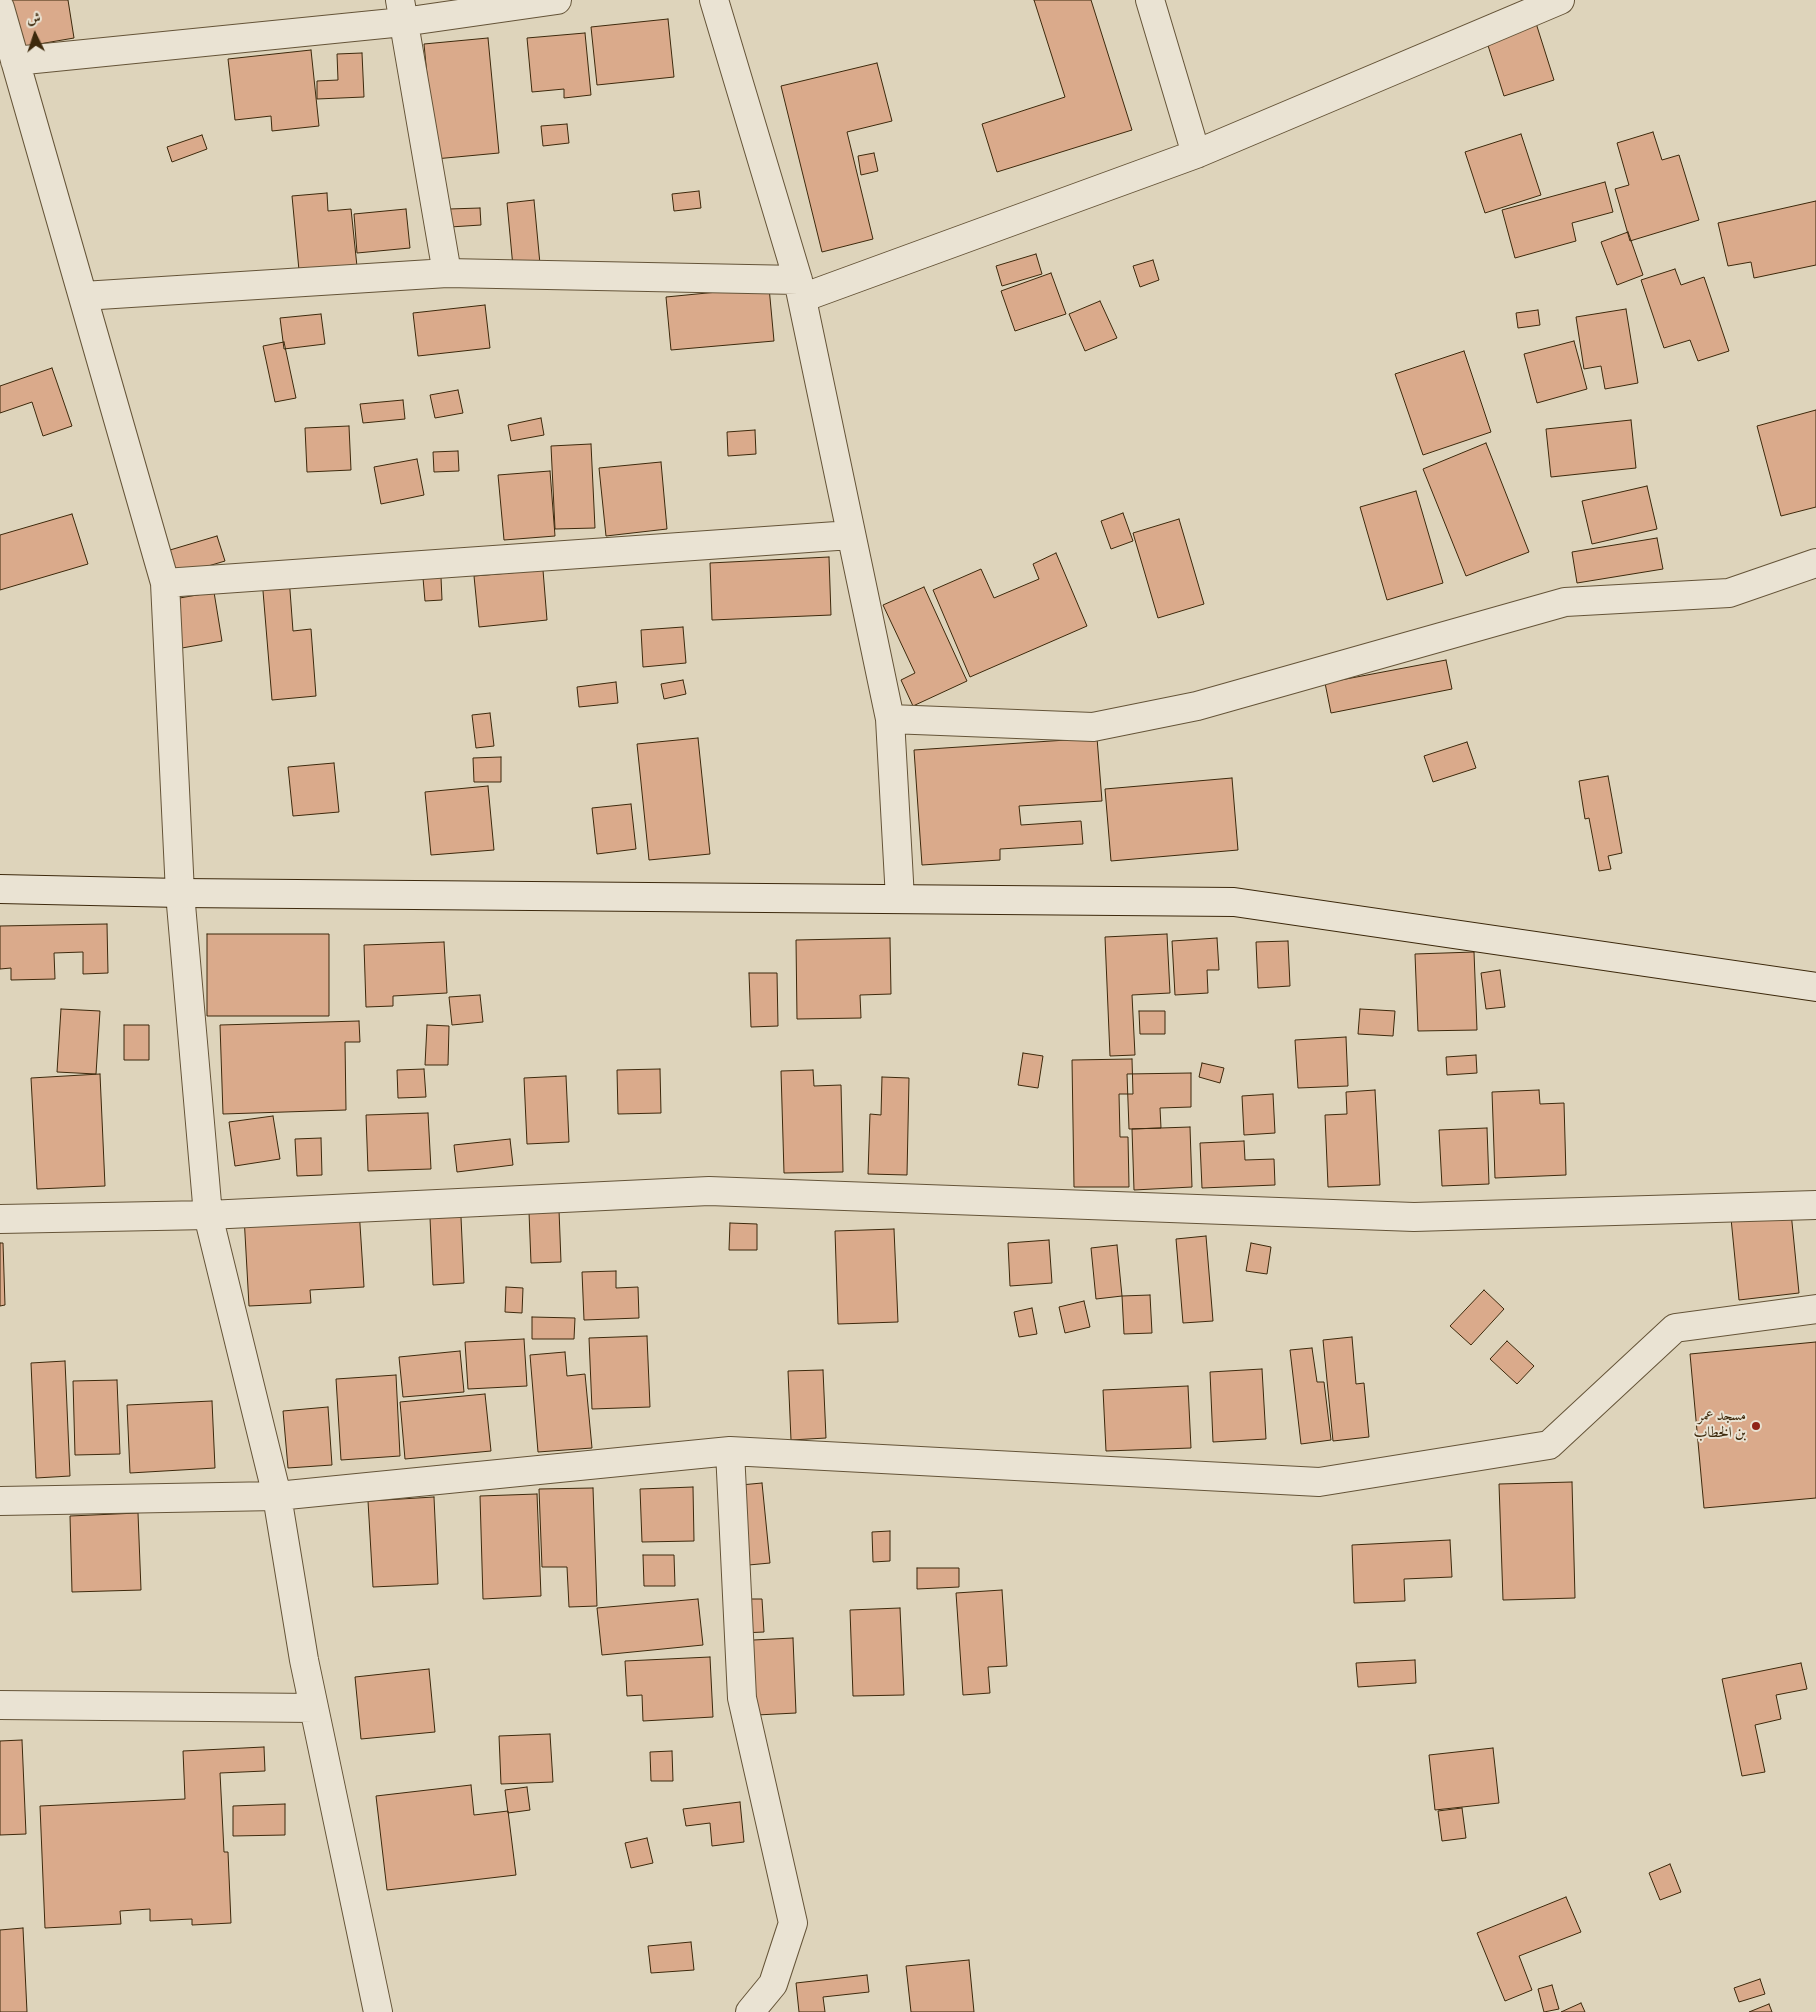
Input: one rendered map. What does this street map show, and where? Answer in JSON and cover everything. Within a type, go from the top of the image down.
[{"type":"street","points":[[15,61],[401,11],[557,0]]},
{"type":"street","points":[[714,0],[800,289],[890,719],[900,899]]},
{"type":"street","points":[[1150,0],[1196,154]]},
{"type":"street","points":[[83,296],[446,273],[800,289],[1196,154],[1560,0]]},
{"type":"street","points":[[0,8],[165,583],[180,893],[208,1216],[277,1496],[304,1660],[378,2012]]},
{"type":"street","points":[[401,11],[446,273]]},
{"type":"street","points":[[165,583],[851,535]]},
{"type":"street","points":[[890,719],[1093,727],[1197,706],[1565,602],[1729,593],[1816,563]]},
{"type":"street","points":[[0,889],[180,893],[1234,902],[1816,987]]},
{"type":"street","points":[[0,1219],[208,1216],[709,1191],[1414,1217],[1816,1205]]},
{"type":"street","points":[[0,1501],[277,1496],[730,1451],[1318,1482],[1549,1445],[1676,1328],[1816,1309]]},
{"type":"street","points":[[730,1451],[742,1698],[793,1923],[773,1984],[750,2012]]},
{"type":"street","points":[[0,1705],[314,1708]]},
{"type":"building","points":[[0,0],[68,0],[74,38],[10,49]]},
{"type":"building","points":[[1034,0],[1091,0],[1132,130],[997,172],[982,124],[1065,97]]},
{"type":"building","points":[[668,19],[674,77],[597,85],[591,27]]},
{"type":"building","points":[[1535,20],[1554,80],[1504,96],[1485,36]]},
{"type":"building","points":[[585,33],[591,95],[564,98],[564,89],[532,92],[527,38]]},
{"type":"building","points":[[488,38],[499,153],[435,159],[424,44]]},
{"type":"building","points":[[311,50],[319,126],[272,131],[271,116],[235,120],[228,59]]},
{"type":"building","points":[[362,53],[364,97],[317,99],[317,81],[338,80],[337,54]]},
{"type":"building","points":[[877,63],[892,121],[847,132],[873,239],[822,252],[781,86]]},
{"type":"building","points":[[567,124],[569,143],[543,146],[541,126]]},
{"type":"building","points":[[1653,132],[1662,160],[1679,155],[1699,220],[1630,241],[1615,189],[1629,185],[1617,143]]},
{"type":"building","points":[[1521,134],[1541,195],[1485,213],[1465,152]]},
{"type":"building","points":[[202,135],[207,149],[172,162],[167,147]]},
{"type":"building","points":[[874,153],[878,171],[861,175],[858,156]]},
{"type":"building","points":[[1605,182],[1613,212],[1572,223],[1576,241],[1515,258],[1502,210]]},
{"type":"building","points":[[699,191],[701,208],[674,211],[672,194]]},
{"type":"building","points":[[327,193],[328,211],[351,209],[358,276],[300,281],[292,196]]},
{"type":"building","points":[[534,200],[540,264],[513,267],[507,203]]},
{"type":"building","points":[[1816,201],[1816,265],[1754,278],[1751,262],[1728,266],[1718,223]]},
{"type":"building","points":[[480,208],[481,225],[450,227],[449,209]]},
{"type":"building","points":[[406,209],[410,248],[357,253],[354,214]]},
{"type":"building","points":[[1628,232],[1643,275],[1617,285],[1601,242]]},
{"type":"building","points":[[1036,254],[1042,274],[1002,286],[996,266]]},
{"type":"building","points":[[1153,260],[1159,280],[1140,287],[1133,266]]},
{"type":"building","points":[[1675,269],[1681,285],[1704,277],[1729,351],[1698,361],[1690,340],[1664,348],[1641,280]]},
{"type":"building","points":[[1051,273],[1066,314],[1015,331],[1001,291]]},
{"type":"building","points":[[769,287],[774,341],[671,350],[666,297]]},
{"type":"building","points":[[1100,301],[1117,338],[1085,351],[1069,314]]},
{"type":"building","points":[[485,305],[490,348],[418,356],[413,313]]},
{"type":"building","points":[[1626,309],[1638,383],[1605,389],[1601,366],[1584,369],[1576,317]]},
{"type":"building","points":[[1538,310],[1540,325],[1518,328],[1516,313]]},
{"type":"building","points":[[321,314],[325,344],[284,349],[280,318]]},
{"type":"building","points":[[1574,341],[1587,389],[1537,403],[1524,354]]},
{"type":"building","points":[[284,342],[296,398],[275,402],[263,346]]},
{"type":"building","points":[[1464,351],[1491,432],[1423,455],[1395,374]]},
{"type":"building","points":[[52,368],[72,426],[43,436],[32,402],[0,413],[0,386]]},
{"type":"building","points":[[458,390],[463,413],[435,418],[430,395]]},
{"type":"building","points":[[403,400],[405,419],[363,423],[360,404]]},
{"type":"building","points":[[1816,410],[1816,507],[1781,516],[1757,426]]},
{"type":"building","points":[[541,418],[544,435],[511,441],[508,425]]},
{"type":"building","points":[[1631,420],[1636,468],[1551,477],[1546,429]]},
{"type":"building","points":[[349,426],[351,470],[307,472],[305,428]]},
{"type":"building","points":[[755,430],[756,454],[728,456],[727,432]]},
{"type":"building","points":[[1486,443],[1529,552],[1466,576],[1423,469]]},
{"type":"building","points":[[591,444],[595,528],[555,529],[551,446]]},
{"type":"building","points":[[458,451],[459,471],[434,472],[433,452]]},
{"type":"building","points":[[417,459],[424,495],[381,504],[374,467]]},
{"type":"building","points":[[661,462],[667,529],[606,536],[599,468]]},
{"type":"building","points":[[550,471],[555,536],[504,540],[498,475]]},
{"type":"building","points":[[1647,486],[1657,529],[1592,544],[1582,501]]},
{"type":"building","points":[[1416,491],[1443,583],[1387,600],[1360,507]]},
{"type":"building","points":[[1123,513],[1133,541],[1111,549],[1101,521]]},
{"type":"building","points":[[72,514],[88,564],[0,590],[0,535]]},
{"type":"building","points":[[1179,519],[1204,604],[1158,618],[1133,533]]},
{"type":"building","points":[[217,536],[225,561],[168,578],[160,553]]},
{"type":"building","points":[[1657,538],[1663,569],[1577,583],[1572,552]]},
{"type":"building","points":[[1056,553],[1087,626],[970,677],[933,590],[981,569],[994,598],[1039,579],[1033,564]]},
{"type":"building","points":[[829,557],[831,615],[712,620],[710,563]]},
{"type":"building","points":[[543,570],[547,620],[479,627],[474,576]]},
{"type":"building","points":[[289,577],[293,631],[311,629],[316,696],[272,700],[262,579]]},
{"type":"building","points":[[441,577],[442,600],[425,601],[423,578]]},
{"type":"building","points":[[924,587],[967,681],[913,706],[901,680],[915,673],[883,605]]},
{"type":"building","points":[[214,592],[222,641],[182,648],[174,599]]},
{"type":"building","points":[[683,627],[686,663],[643,667],[641,630]]},
{"type":"building","points":[[1446,660],[1452,689],[1331,713],[1325,683]]},
{"type":"building","points":[[683,680],[686,694],[664,699],[661,684]]},
{"type":"building","points":[[616,682],[618,703],[579,707],[577,687]]},
{"type":"building","points":[[490,713],[494,746],[476,748],[472,715]]},
{"type":"building","points":[[698,738],[710,854],[649,860],[637,744]]},
{"type":"building","points":[[1097,738],[1102,801],[1019,806],[1021,825],[1081,821],[1083,844],[1000,849],[1000,860],[922,865],[914,750]]},
{"type":"building","points":[[1467,742],[1476,768],[1433,782],[1424,756]]},
{"type":"building","points":[[501,757],[501,782],[474,782],[473,758]]},
{"type":"building","points":[[334,763],[339,812],[293,816],[288,767]]},
{"type":"building","points":[[1608,776],[1622,853],[1608,856],[1611,869],[1599,871],[1589,818],[1585,819],[1579,781]]},
{"type":"building","points":[[1232,778],[1238,850],[1111,861],[1105,789]]},
{"type":"building","points":[[488,786],[494,850],[431,855],[425,792]]},
{"type":"building","points":[[631,804],[636,849],[597,854],[592,808]]},
{"type":"building","points":[[107,924],[108,973],[83,974],[83,952],[54,953],[55,979],[11,980],[11,968],[0,969],[0,926]]},
{"type":"building","points":[[207,934],[329,934],[329,1016],[207,1016]]},
{"type":"building","points":[[1167,934],[1170,993],[1132,995],[1135,1055],[1110,1056],[1105,937]]},
{"type":"building","points":[[890,938],[891,994],[860,995],[861,1018],[797,1019],[796,940]]},
{"type":"building","points":[[1217,938],[1219,970],[1207,970],[1208,993],[1175,995],[1172,941]]},
{"type":"building","points":[[1288,941],[1290,986],[1258,988],[1256,942]]},
{"type":"building","points":[[444,942],[447,993],[393,996],[393,1006],[366,1007],[364,945]]},
{"type":"building","points":[[1474,952],[1477,1030],[1418,1031],[1415,954]]},
{"type":"building","points":[[1500,970],[1505,1007],[1486,1009],[1481,973]]},
{"type":"building","points":[[749,973],[777,973],[778,1026],[751,1027]]},
{"type":"building","points":[[480,995],[483,1022],[452,1025],[449,997]]},
{"type":"building","points":[[61,1009],[100,1011],[96,1074],[57,1072]]},
{"type":"building","points":[[1360,1009],[1395,1011],[1393,1036],[1358,1034]]},
{"type":"building","points":[[1139,1011],[1165,1011],[1165,1034],[1140,1034]]},
{"type":"building","points":[[359,1021],[360,1042],[345,1042],[346,1110],[223,1114],[220,1025]]},
{"type":"building","points":[[124,1025],[149,1025],[149,1060],[124,1060]]},
{"type":"building","points":[[427,1025],[449,1026],[448,1065],[425,1065]]},
{"type":"building","points":[[1346,1037],[1348,1086],[1298,1088],[1295,1040]]},
{"type":"building","points":[[1023,1053],[1043,1056],[1038,1088],[1018,1085]]},
{"type":"building","points":[[1476,1055],[1477,1073],[1447,1075],[1446,1057]]},
{"type":"building","points":[[1132,1059],[1133,1094],[1119,1094],[1120,1137],[1128,1137],[1129,1187],[1074,1187],[1072,1060]]},
{"type":"building","points":[[1202,1063],[1224,1068],[1220,1083],[1199,1077]]},
{"type":"building","points":[[424,1069],[426,1097],[398,1098],[397,1070]]},
{"type":"building","points":[[660,1069],[661,1113],[618,1114],[617,1070]]},
{"type":"building","points":[[813,1070],[814,1086],[841,1085],[843,1172],[784,1173],[781,1071]]},
{"type":"building","points":[[1191,1073],[1191,1107],[1160,1108],[1161,1128],[1129,1129],[1127,1074]]},
{"type":"building","points":[[100,1074],[105,1186],[37,1189],[31,1078]]},
{"type":"building","points":[[566,1076],[569,1142],[527,1144],[524,1078]]},
{"type":"building","points":[[882,1077],[909,1078],[907,1175],[868,1174],[870,1114],[881,1115]]},
{"type":"building","points":[[1375,1090],[1380,1185],[1328,1187],[1325,1115],[1347,1114],[1346,1092]]},
{"type":"building","points":[[1539,1090],[1540,1104],[1564,1103],[1566,1175],[1495,1178],[1492,1092]]},
{"type":"building","points":[[1273,1094],[1275,1133],[1244,1135],[1242,1096]]},
{"type":"building","points":[[428,1113],[431,1169],[368,1171],[366,1115]]},
{"type":"building","points":[[273,1116],[280,1159],[235,1166],[229,1122]]},
{"type":"building","points":[[1190,1127],[1192,1187],[1134,1190],[1132,1129]]},
{"type":"building","points":[[1487,1128],[1489,1184],[1442,1186],[1439,1130]]},
{"type":"building","points":[[321,1138],[322,1175],[297,1176],[295,1139]]},
{"type":"building","points":[[510,1139],[513,1165],[457,1172],[454,1145]]},
{"type":"building","points":[[1244,1141],[1245,1160],[1274,1159],[1275,1185],[1202,1188],[1200,1143]]},
{"type":"building","points":[[1789,1192],[1799,1293],[1739,1300],[1729,1198]]},
{"type":"building","points":[[359,1209],[364,1287],[310,1290],[311,1303],[249,1306],[244,1216]]},
{"type":"building","points":[[559,1210],[561,1262],[531,1263],[529,1212]]},
{"type":"building","points":[[461,1217],[464,1283],[433,1285],[430,1218]]},
{"type":"building","points":[[730,1223],[757,1224],[757,1250],[729,1250]]},
{"type":"building","points":[[894,1229],[898,1322],[838,1324],[835,1231]]},
{"type":"building","points":[[1206,1236],[1213,1321],[1183,1323],[1176,1239]]},
{"type":"building","points":[[1049,1240],[1052,1283],[1010,1286],[1008,1243]]},
{"type":"building","points":[[0,1243],[3,1243],[5,1305],[0,1306]]},
{"type":"building","points":[[1251,1243],[1271,1247],[1267,1274],[1246,1271]]},
{"type":"building","points":[[1117,1245],[1122,1296],[1096,1299],[1091,1248]]},
{"type":"building","points":[[616,1271],[616,1288],[638,1287],[639,1318],[584,1320],[582,1272]]},
{"type":"building","points":[[506,1287],[523,1288],[522,1313],[505,1312]]},
{"type":"building","points":[[1484,1290],[1504,1309],[1471,1345],[1450,1326]]},
{"type":"building","points":[[1150,1295],[1152,1333],[1124,1334],[1122,1296]]},
{"type":"building","points":[[1084,1301],[1090,1327],[1065,1333],[1059,1307]]},
{"type":"building","points":[[1032,1308],[1037,1334],[1019,1337],[1014,1312]]},
{"type":"building","points":[[532,1317],[575,1318],[574,1339],[532,1339]]},
{"type":"building","points":[[647,1336],[650,1407],[592,1409],[589,1338]]},
{"type":"building","points":[[1352,1337],[1356,1384],[1364,1383],[1369,1437],[1333,1441],[1323,1340]]},
{"type":"building","points":[[524,1339],[527,1386],[468,1389],[465,1342]]},
{"type":"building","points":[[1507,1341],[1534,1366],[1517,1384],[1490,1359]]},
{"type":"building","name":"مسجد عمر بن الخطاب","points":[[1816,1342],[1816,1498],[1704,1508],[1690,1354]]},
{"type":"building","points":[[1312,1348],[1317,1382],[1324,1382],[1331,1440],[1301,1444],[1290,1350]]},
{"type":"building","points":[[460,1351],[464,1392],[403,1397],[399,1357]]},
{"type":"building","points":[[565,1352],[567,1376],[585,1374],[592,1448],[538,1452],[530,1355]]},
{"type":"building","points":[[65,1361],[70,1476],[36,1478],[31,1363]]},
{"type":"building","points":[[1262,1369],[1266,1439],[1213,1442],[1210,1372]]},
{"type":"building","points":[[823,1370],[826,1438],[791,1440],[788,1371]]},
{"type":"building","points":[[396,1375],[400,1456],[341,1460],[336,1379]]},
{"type":"building","points":[[117,1380],[120,1454],[75,1455],[73,1381]]},
{"type":"building","points":[[1188,1386],[1191,1448],[1106,1451],[1103,1390]]},
{"type":"building","points":[[485,1394],[491,1451],[405,1459],[400,1402]]},
{"type":"building","points":[[212,1401],[215,1468],[130,1473],[127,1405]]},
{"type":"building","points":[[328,1407],[332,1465],[288,1468],[283,1411]]},
{"type":"building","points":[[1572,1482],[1575,1598],[1503,1600],[1499,1484]]},
{"type":"building","points":[[762,1483],[770,1563],[738,1566],[730,1486]]},
{"type":"building","points":[[693,1487],[694,1541],[642,1542],[640,1489]]},
{"type":"building","points":[[593,1488],[597,1606],[569,1607],[567,1567],[542,1567],[539,1489]]},
{"type":"building","points":[[537,1494],[541,1596],[483,1599],[480,1496]]},
{"type":"building","points":[[434,1497],[438,1584],[373,1587],[368,1501]]},
{"type":"building","points":[[138,1513],[141,1590],[72,1592],[70,1516]]},
{"type":"building","points":[[890,1531],[890,1561],[873,1562],[872,1532]]},
{"type":"building","points":[[1450,1540],[1452,1577],[1404,1579],[1405,1601],[1354,1603],[1352,1545]]},
{"type":"building","points":[[643,1555],[674,1555],[675,1586],[644,1586]]},
{"type":"building","points":[[917,1568],[959,1568],[959,1587],[917,1589]]},
{"type":"building","points":[[1002,1590],[1007,1666],[988,1667],[990,1693],[963,1695],[956,1593]]},
{"type":"building","points":[[698,1599],[703,1645],[602,1655],[597,1608]]},
{"type":"building","points":[[740,1599],[762,1599],[764,1632],[741,1633]]},
{"type":"building","points":[[900,1608],[904,1695],[853,1696],[850,1610]]},
{"type":"building","points":[[793,1638],[796,1713],[737,1716],[734,1641]]},
{"type":"building","points":[[710,1657],[713,1717],[643,1721],[642,1695],[627,1696],[625,1661]]},
{"type":"building","points":[[1415,1660],[1416,1683],[1358,1687],[1356,1663]]},
{"type":"building","points":[[1801,1663],[1807,1689],[1776,1695],[1781,1719],[1755,1725],[1765,1772],[1742,1776],[1722,1679]]},
{"type":"building","points":[[429,1669],[435,1732],[361,1739],[355,1677]]},
{"type":"building","points":[[550,1734],[553,1782],[501,1784],[499,1736]]},
{"type":"building","points":[[22,1740],[26,1834],[0,1835],[0,1741]]},
{"type":"building","points":[[264,1747],[265,1771],[220,1773],[224,1852],[228,1852],[231,1923],[192,1925],[192,1919],[150,1921],[150,1909],[120,1911],[121,1924],[45,1928],[40,1806],[185,1799],[183,1751]]},
{"type":"building","points":[[1493,1748],[1499,1803],[1435,1810],[1429,1755]]},
{"type":"building","points":[[672,1751],[673,1781],[651,1781],[650,1752]]},
{"type":"building","points":[[471,1785],[474,1815],[508,1811],[516,1875],[387,1890],[376,1796]]},
{"type":"building","points":[[527,1787],[530,1810],[508,1813],[505,1790]]},
{"type":"building","points":[[740,1802],[744,1842],[712,1846],[710,1823],[686,1826],[683,1809]]},
{"type":"building","points":[[285,1804],[285,1835],[233,1836],[233,1806]]},
{"type":"building","points":[[1462,1808],[1466,1838],[1442,1841],[1438,1811]]},
{"type":"building","points":[[647,1838],[653,1863],[631,1868],[625,1843]]},
{"type":"building","points":[[1670,1864],[1681,1892],[1660,1900],[1649,1873]]},
{"type":"building","points":[[1566,1897],[1581,1932],[1519,1956],[1532,1990],[1505,2001],[1477,1933]]},
{"type":"building","points":[[23,1928],[27,2012],[0,2012],[0,1930]]},
{"type":"building","points":[[691,1942],[694,1970],[651,1973],[648,1946]]},
{"type":"building","points":[[969,1960],[974,2012],[911,2012],[906,1966]]},
{"type":"building","points":[[867,1975],[869,1992],[823,1997],[825,2012],[799,2012],[796,1983]]},
{"type":"building","points":[[1760,1979],[1765,1994],[1739,2002],[1734,1988]]},
{"type":"building","points":[[1552,1985],[1559,2009],[1544,2012],[1538,1989]]},
{"type":"building","points":[[1581,2003],[1585,2012],[1561,2012]]},
{"type":"building","points":[[1769,2004],[1772,2012],[1749,2012]]},
{"type":"place","name":"مسجد عمر بن الخطاب","points":[[1756,1426]]}]
